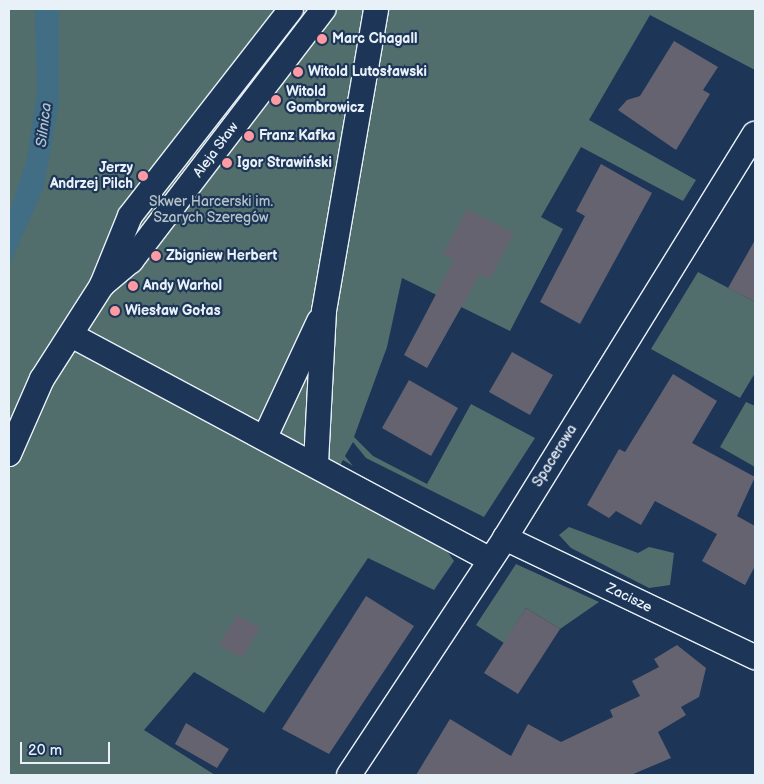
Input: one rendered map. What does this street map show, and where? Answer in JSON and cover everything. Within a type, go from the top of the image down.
[{"type":"street","name":"Aleja Sław","points":[[9,454],[42,379],[102,285],[134,210],[291,9]]},
{"type":"street","name":"Aleja Sław","points":[[102,285],[131,261],[324,9]]},
{"type":"street","points":[[316,463],[324,311],[376,9]]},
{"type":"street","name":"Spacerowa","points":[[348,775],[505,538],[755,134]]},
{"type":"street","points":[[265,437],[324,311]]},
{"type":"street","points":[[71,335],[316,463],[490,560]]},
{"type":"street","name":"Zacisze","points":[[505,538],[755,657]]},
{"type":"green space","name":"Skwer Harcerski im. Szarych Szeregów","points":[[9,9],[755,9],[755,70],[650,15],[589,120],[696,180],[683,201],[581,147],[541,217],[563,229],[510,331],[402,278],[387,347],[354,437],[373,456],[427,484],[471,404],[535,438],[484,517],[366,458],[353,442],[345,456],[353,466],[343,460],[330,485],[445,548],[454,561],[434,590],[368,558],[264,713],[194,672],[144,730],[215,775],[9,775]]},
{"type":"green space","points":[[698,272],[755,302],[755,373],[740,398],[651,349]]},
{"type":"green space","points":[[746,402],[755,406],[755,467],[720,447]]},
{"type":"green space","points":[[569,527],[638,553],[649,547],[674,553],[670,585],[649,588],[571,548],[559,535]]},
{"type":"green space","points":[[516,564],[599,602],[560,629],[526,608],[504,643],[476,625]]},
{"type":"water","name":"Silnica","points":[[35,9],[59,9],[59,103],[44,187],[9,266],[9,214],[27,159],[37,92]]},
{"type":"building","points":[[674,41],[718,67],[703,90],[710,94],[676,150],[618,110],[627,100],[640,96]]},
{"type":"building","points":[[601,164],[652,193],[580,324],[540,302],[585,216],[576,211]]},
{"type":"building","points":[[467,209],[514,233],[490,279],[480,274],[427,368],[404,355],[454,260],[443,254]]},
{"type":"building","points":[[755,240],[755,302],[728,288]]},
{"type":"building","points":[[512,352],[553,375],[530,415],[489,392]]},
{"type":"building","points":[[673,374],[717,401],[692,443],[755,477],[737,516],[755,526],[755,566],[745,585],[702,561],[717,534],[655,501],[641,525],[616,511],[609,518],[587,505],[619,449],[625,452]]},
{"type":"building","points":[[409,380],[458,408],[431,456],[382,428]]},
{"type":"building","points":[[366,596],[414,626],[329,754],[282,729]]},
{"type":"building","points":[[526,608],[560,629],[518,694],[484,673]]},
{"type":"building","points":[[237,615],[260,628],[242,658],[219,645]]},
{"type":"building","points":[[677,645],[706,668],[699,697],[681,707],[686,715],[658,732],[671,758],[631,775],[416,775],[450,719],[511,756],[528,724],[561,742],[613,717],[610,710],[640,696],[632,681],[659,667],[654,659]]},
{"type":"building","points":[[186,723],[229,749],[217,768],[175,744]]},
{"type":"place","name":"Marc Chagall","points":[[322,39]]},
{"type":"place","name":"Witold Lutosławski","points":[[298,72]]},
{"type":"place","name":"Witold Gombrowicz","points":[[276,100]]},
{"type":"place","name":"Franz Kafka","points":[[249,136]]},
{"type":"place","name":"Igor Strawiński","points":[[227,163]]},
{"type":"place","name":"Jerzy Andrzej Pilch","points":[[143,176]]},
{"type":"place","name":"Zbigniew Herbert","points":[[156,256]]},
{"type":"place","name":"Andy Warhol","points":[[133,286]]},
{"type":"place","name":"Wiesław Gołas","points":[[115,311]]}]
